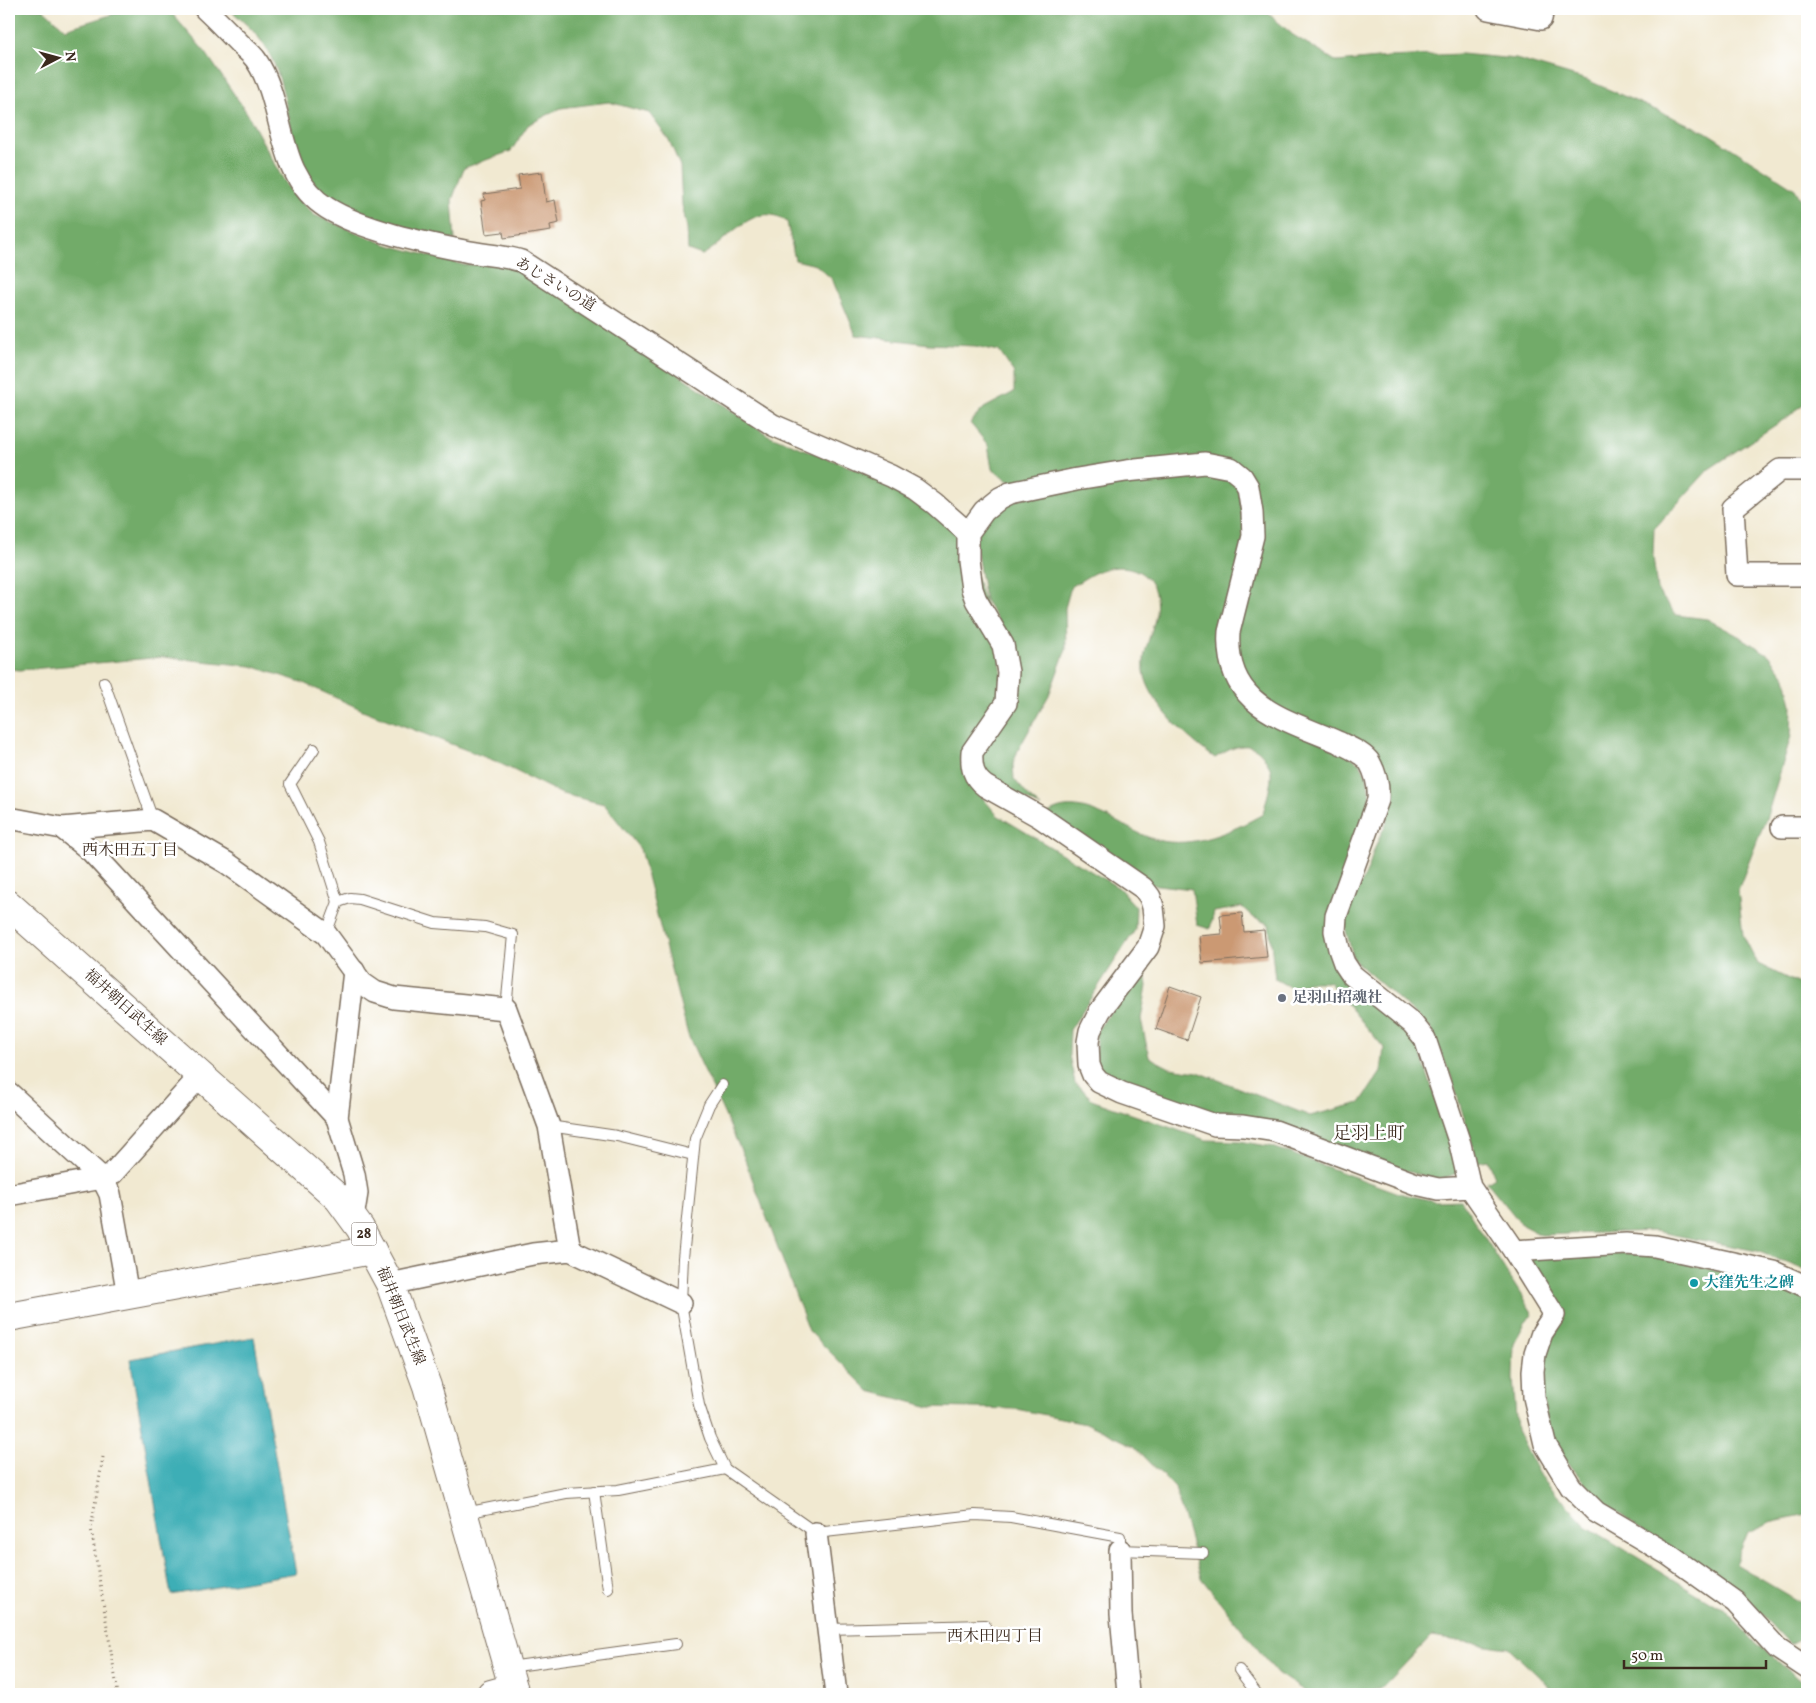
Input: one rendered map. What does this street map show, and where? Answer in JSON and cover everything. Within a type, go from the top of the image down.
[{"type":"main road","name":"福井朝日武生線","points":[[9,905],[338,1198],[353,1218],[390,1284],[427,1386],[464,1513],[507,1686]]},
{"type":"main road","points":[[9,1317],[372,1250]]},
{"type":"street","name":"あじさいの道","points":[[205,9],[256,59],[268,85],[286,153],[293,171],[310,194],[326,208],[388,233],[466,252],[496,255],[521,261],[772,425],[891,476],[935,504],[968,533]]},
{"type":"street","points":[[1488,9],[1540,19],[1543,9]]},
{"type":"street","points":[[1470,1187],[1438,1189],[1416,1184],[1275,1131],[1243,1126],[1216,1126],[1122,1093],[1099,1082],[1092,1074],[1089,1065],[1088,1042],[1090,1031],[1100,1011],[1148,947],[1155,926],[1153,907],[1150,898],[1143,888],[1040,817],[985,786],[973,773],[972,752],[1006,703],[1008,672],[1003,645],[976,600],[972,589],[968,560],[968,533],[984,511],[1000,498],[1010,493],[1077,479],[1126,471],[1206,463],[1231,468],[1242,477],[1251,497],[1252,536],[1229,632],[1228,646],[1234,673],[1240,686],[1264,710],[1349,747],[1369,761],[1378,788],[1378,800],[1336,916],[1335,931],[1339,949],[1344,964],[1352,975],[1412,1023],[1425,1039],[1460,1144],[1470,1187],[1554,1314],[1542,1333],[1535,1354],[1533,1371],[1534,1397],[1545,1444],[1571,1487],[1596,1512],[1669,1555],[1735,1602],[1777,1648],[1807,1668]]},
{"type":"street","points":[[1807,470],[1780,470],[1733,508],[1737,575],[1807,575]]},
{"type":"street","points":[[9,818],[62,828],[153,820],[227,863],[326,934],[362,983],[375,992],[394,998],[506,1009],[549,1126],[570,1250]]},
{"type":"street","points":[[1782,827],[1807,827]]},
{"type":"street","points":[[62,828],[90,850],[338,1118]]},
{"type":"street","points":[[353,1218],[357,1193],[354,1174],[338,1118],[354,971]]},
{"type":"street","points":[[9,1195],[102,1178],[112,1174],[200,1076]]},
{"type":"street","points":[[9,1093],[102,1178],[110,1194],[128,1295]]},
{"type":"street","points":[[1514,1251],[1626,1244],[1655,1246],[1774,1272],[1807,1287]]},
{"type":"street","points":[[390,1284],[533,1254],[570,1250],[681,1303]]},
{"type":"street","points":[[816,1533],[836,1694]]},
{"type":"street","points":[[1120,1550],[1121,1614],[1128,1694]]},
{"type":"lane","points":[[104,682],[153,820]]},
{"type":"lane","points":[[314,749],[290,784],[319,842],[338,902],[326,934]]},
{"type":"lane","points":[[338,902],[350,898],[435,923],[485,927],[513,935],[506,1009]]},
{"type":"lane","points":[[722,1085],[708,1104],[695,1139],[683,1258],[681,1303],[699,1405],[710,1438],[726,1469],[816,1533],[975,1514],[1011,1517],[1120,1537],[1120,1550],[1203,1553]]},
{"type":"lane","points":[[549,1126],[617,1136],[693,1155]]},
{"type":"lane","points":[[464,1513],[566,1493],[618,1490],[726,1469]]},
{"type":"lane","points":[[594,1491],[608,1589]]},
{"type":"lane","points":[[828,1629],[985,1625]]},
{"type":"lane","points":[[507,1686],[676,1644]]},
{"type":"lane","points":[[1239,1670],[1257,1694]]},
{"type":"path","points":[[103,1457],[91,1528],[118,1694]]},
{"type":"green space","points":[[9,9],[43,9],[65,29],[130,9],[168,9],[206,53],[247,113],[292,193],[314,215],[385,244],[464,265],[504,264],[525,270],[768,435],[891,483],[962,534],[998,643],[1003,682],[972,785],[997,815],[1119,888],[1136,907],[1135,930],[1070,1030],[1069,1055],[1075,1083],[1094,1101],[1206,1140],[1240,1141],[1273,1147],[1398,1193],[1435,1201],[1461,1200],[1533,1314],[1525,1323],[1514,1343],[1513,1378],[1517,1430],[1538,1473],[1586,1526],[1724,1610],[1753,1641],[1807,1687],[1807,1694],[1558,1694],[1508,1648],[1431,1637],[1383,1687],[1350,1694],[1309,1694],[1277,1673],[1201,1578],[1175,1488],[1134,1446],[1086,1423],[1016,1409],[930,1407],[869,1391],[809,1331],[744,1157],[688,1035],[640,849],[604,804],[562,794],[495,761],[365,711],[301,682],[251,666],[163,657],[20,670],[9,669]]},
{"type":"green space","points":[[229,9],[1263,9],[1293,35],[1337,62],[1388,57],[1461,54],[1516,59],[1587,80],[1706,132],[1795,189],[1807,210],[1807,401],[1789,416],[1709,469],[1654,529],[1653,556],[1657,590],[1676,615],[1707,619],[1744,639],[1769,655],[1786,677],[1792,705],[1791,736],[1767,816],[1738,890],[1743,935],[1758,964],[1807,988],[1807,1271],[1757,1251],[1654,1231],[1541,1235],[1522,1225],[1487,1182],[1495,1177],[1488,1160],[1478,1162],[1451,1076],[1430,1027],[1354,960],[1345,927],[1347,914],[1369,867],[1373,852],[1387,821],[1392,792],[1388,777],[1380,764],[1254,693],[1232,647],[1256,537],[1232,464],[1011,483],[992,469],[988,445],[970,423],[984,408],[1014,392],[1014,373],[999,351],[975,346],[929,344],[856,335],[832,279],[816,265],[795,260],[787,222],[775,216],[764,215],[753,218],[702,255],[688,250],[687,228],[682,205],[680,166],[669,140],[649,113],[609,102],[561,108],[528,125],[511,151],[464,168],[452,200],[455,240],[377,220],[347,208],[318,188],[307,172],[299,154],[284,94],[271,57],[258,37]]},
{"type":"green space","points":[[1218,472],[1237,483],[1246,535],[1225,670],[1360,763],[1367,776],[1370,796],[1328,934],[1409,1032],[1418,1046],[1460,1172],[1439,1180],[1216,1119],[1102,1077],[1096,1064],[1096,1032],[1144,965],[1147,986],[1141,1019],[1149,1057],[1170,1068],[1198,1072],[1310,1116],[1360,1103],[1381,1072],[1384,1048],[1329,982],[1308,982],[1291,988],[1275,979],[1269,924],[1254,918],[1242,907],[1214,912],[1210,929],[1197,925],[1192,889],[1149,884],[1047,814],[1060,808],[1074,807],[1103,815],[1144,836],[1157,840],[1185,842],[1212,837],[1226,832],[1263,814],[1270,787],[1271,771],[1259,751],[1253,747],[1240,746],[1215,758],[1194,742],[1172,720],[1153,696],[1147,683],[1144,664],[1157,606],[1152,585],[1146,577],[1138,571],[1118,567],[1096,572],[1071,587],[1065,608],[1066,649],[1049,695],[1018,750],[1013,764],[1014,779],[1030,798],[1041,807],[986,779],[978,764],[1018,675],[1016,658],[1010,640],[985,600],[974,535],[1003,503],[1078,484]]},
{"type":"green space","points":[[1625,1253],[1651,1256],[1774,1283],[1807,1299],[1807,1514],[1770,1522],[1748,1532],[1735,1564],[1801,1603],[1807,1620],[1805,1636],[1789,1644],[1741,1596],[1617,1512],[1589,1487],[1565,1460],[1549,1428],[1543,1392],[1544,1362],[1549,1339],[1566,1315],[1528,1258]]},
{"type":"water","points":[[254,1337],[296,1573],[171,1595],[130,1359]]},
{"type":"building","points":[[542,172],[546,202],[555,200],[559,223],[550,225],[551,231],[504,238],[503,232],[486,234],[481,201],[485,200],[484,194],[520,189],[518,175]]},
{"type":"building","points":[[1242,913],[1244,932],[1264,930],[1267,957],[1202,963],[1199,936],[1222,934],[1220,915]]},
{"type":"building","points":[[1170,986],[1201,997],[1187,1040],[1156,1029]]},
{"type":"place","name":"足羽山招魂社","points":[[1282,998]]},
{"type":"place","name":"大窪先生之碑","points":[[1694,1283]]},
{"type":"district","name":"西木田五丁目","points":[[130,851]]},
{"type":"district","name":"足羽上町","points":[[1369,1134]]},
{"type":"district","name":"西木田四丁目","points":[[995,1637]]}]
